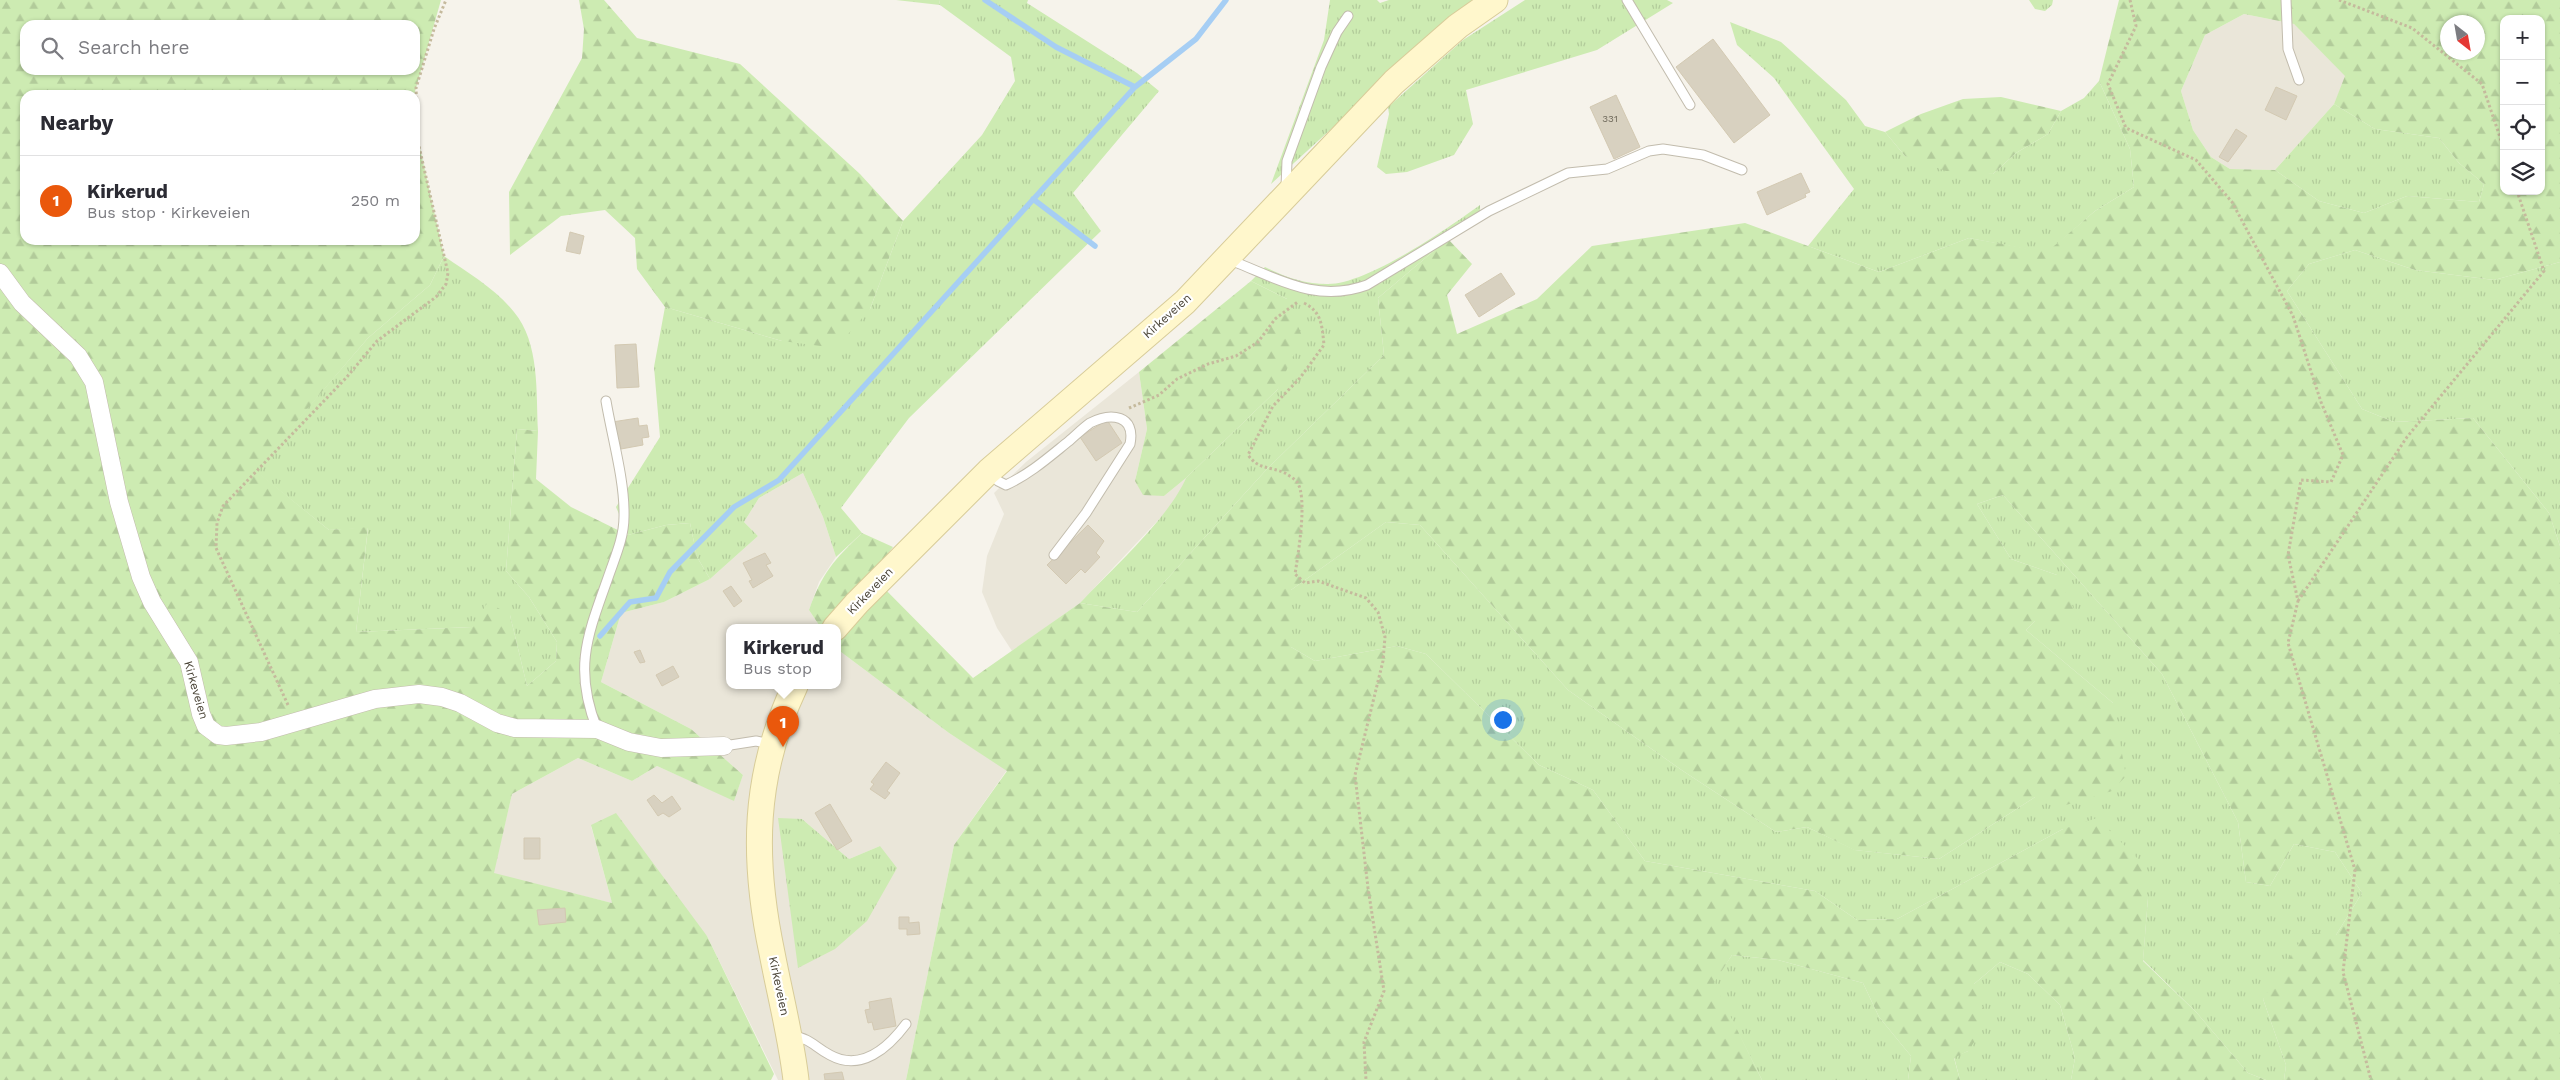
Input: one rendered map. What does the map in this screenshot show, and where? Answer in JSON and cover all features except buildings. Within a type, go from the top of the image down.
[{"type":"main road","name":"Kirkeveien","points":[[839,624],[857,603],[989,471],[1185,302],[1394,82],[1458,26],[1495,0]]},
{"type":"main road","name":"Kirkeveien","points":[[794,689],[772,744],[764,778],[759,828],[760,885],[796,1080]]},
{"type":"street","name":"Kirkeveien","points":[[0,273],[22,303],[78,356],[94,382],[119,502],[141,577],[152,602],[189,662],[201,714],[206,726],[218,735],[226,736],[261,732],[375,699],[419,694],[460,703],[498,723],[515,728],[597,729],[629,742],[661,748],[724,746]]},
{"type":"lane","points":[[1627,0],[1690,105]]},
{"type":"lane","points":[[2286,0],[2288,49],[2298,80]]},
{"type":"lane","points":[[1286,197],[1287,161],[1321,67],[1337,32],[1348,16]]},
{"type":"lane","points":[[1230,256],[1236,262],[1298,288],[1317,292],[1350,292],[1368,285],[1489,211],[1568,173],[1607,169],[1649,151],[1663,149],[1703,155],[1742,170]]},
{"type":"lane","points":[[597,729],[584,682],[586,648],[616,556],[624,517],[623,498],[606,401]]},
{"type":"lane","points":[[989,471],[998,481],[1006,485],[1019,479],[1043,462],[1090,423],[1112,416],[1123,419],[1129,425],[1132,434],[1130,444],[1086,513],[1054,555]]},
{"type":"lane","name":"Kirkeveien","points":[[724,746],[756,741],[772,744]]},
{"type":"lane","points":[[789,1036],[808,1039],[829,1054],[852,1061],[872,1056],[894,1040],[906,1024]]},
{"type":"path","points":[[420,75],[434,29],[446,0]]},
{"type":"path","points":[[2130,0],[2136,26],[2108,84],[2126,128],[2196,160],[2232,202],[2293,316],[2321,402],[2343,455],[2331,482],[2301,480],[2288,554],[2298,600]]},
{"type":"path","points":[[2339,0],[2412,28],[2482,84],[2500,137]]},
{"type":"path","points":[[416,90],[420,75]]},
{"type":"path","points":[[295,722],[216,548],[217,523],[223,506],[346,378],[377,340],[436,297],[446,284],[448,272],[420,151]]},
{"type":"path","points":[[2371,1080],[2343,972],[2355,870],[2288,643],[2298,600],[2407,438],[2544,271],[2519,195]]},
{"type":"path","points":[[1298,288],[1299,301]]},
{"type":"path","points":[[1112,416],[1159,395],[1178,379],[1208,364],[1236,356],[1258,342],[1275,319],[1299,301]]},
{"type":"path","points":[[1299,301],[1314,308],[1322,320],[1324,345],[1300,378],[1273,406],[1248,455],[1256,466],[1286,473],[1297,482],[1300,490],[1302,541],[1295,574],[1305,583],[1318,581],[1366,598],[1378,612],[1385,637],[1383,661],[1355,775],[1368,888],[1384,991],[1364,1042],[1366,1080]]},
{"type":"shaded area","points":[[2244,14],[2294,24],[2346,76],[2334,104],[2275,170],[2230,169],[2211,157],[2193,130],[2181,91],[2205,35]]},
{"type":"shaded area","points":[[1139,372],[1147,429],[1135,481],[1164,496],[1186,478],[1180,493],[1163,515],[1080,603],[1012,651],[997,628],[982,592],[987,556],[1004,514],[994,493],[1026,462]]},
{"type":"shaded area","points":[[803,473],[823,517],[836,557],[819,582],[809,610],[818,624],[726,624],[726,689],[841,689],[841,652],[949,733],[1007,770],[954,845],[906,1080],[778,1080],[707,936],[591,826],[612,903],[493,874],[512,794],[578,758],[632,781],[657,766],[734,800],[743,775],[691,729],[601,682],[621,613],[664,602],[710,579],[758,536],[744,522],[759,498]],"holes":[[[802,819],[849,859],[880,846],[798,968]]]},
{"type":"green space","points":[[0,0],[441,0],[420,74],[420,20],[20,20],[20,75],[420,75],[415,90],[20,90],[20,245],[420,245],[420,148],[444,256],[430,285],[368,338],[255,470],[329,530],[368,527],[356,632],[472,627],[488,602],[510,615],[527,686],[556,661],[557,642],[529,597],[506,571],[517,429],[538,431],[536,479],[571,507],[628,535],[666,525],[690,523],[697,557],[710,579],[664,602],[621,613],[601,682],[691,729],[743,775],[734,801],[657,766],[632,781],[578,758],[512,794],[494,873],[612,903],[591,825],[616,813],[707,936],[774,1074],[771,1080],[0,1080]]},
{"type":"green space","points":[[579,0],[604,0],[637,38],[740,64],[860,174],[903,221],[870,309],[836,348],[782,341],[665,307],[637,269],[635,238],[605,210],[561,216],[510,255],[509,192],[582,58],[584,29]]},
{"type":"green space","points":[[896,0],[939,0],[940,5]]},
{"type":"green space","points":[[939,0],[1028,0],[1027,3],[1137,73],[1159,91],[1073,193],[1101,231],[909,418],[841,508],[862,533],[836,557],[823,517],[803,473],[759,498],[744,522],[758,536],[710,579],[697,557],[690,523],[666,525],[628,535],[616,507],[660,437],[654,367],[665,307],[782,341],[870,309],[903,221],[982,135],[1015,81],[1011,57],[940,5]]},
{"type":"green space","points":[[1330,0],[1377,0],[1380,3],[1389,0],[1472,0],[1271,184],[1324,40]]},
{"type":"green space","points":[[1525,0],[1667,0],[1673,3],[1597,50],[1466,90],[1473,124],[1454,155],[1407,172],[1386,174],[1377,167],[1389,114],[1388,107],[1463,40]]},
{"type":"green space","points":[[2029,0],[2053,0],[2052,5],[2045,11],[2035,9]]},
{"type":"green space","points":[[2119,0],[2560,0],[2560,262],[2494,280],[2415,270],[2355,250],[2309,264],[2287,291],[2362,409],[2394,422],[2473,418],[2549,513],[2560,546],[2560,1080],[2284,1080],[2286,1065],[2263,999],[2306,932],[2336,935],[2362,893],[2335,852],[2294,844],[2270,886],[2246,882],[2238,822],[2162,674],[2003,495],[1977,504],[2011,559],[2057,575],[2079,619],[2061,630],[2035,621],[2026,630],[2113,703],[2126,776],[2112,791],[2056,808],[2035,797],[1939,859],[1854,850],[1807,827],[1776,832],[1683,771],[1568,690],[1420,525],[1386,522],[1291,590],[1291,647],[1315,661],[1397,646],[1426,654],[1539,765],[1593,790],[1645,861],[1815,891],[1857,920],[1897,919],[2063,829],[2097,818],[2140,861],[2148,898],[2143,961],[2197,1013],[2248,1073],[2266,1080],[2071,1080],[2075,1058],[2060,1005],[2028,974],[2000,962],[1974,984],[1988,1022],[1968,1051],[1954,1058],[1960,1080],[1908,1080],[1911,1056],[1879,1017],[1863,983],[1778,960],[1732,955],[1714,983],[1762,1080],[906,1080],[954,845],[1007,771],[949,733],[841,652],[841,624],[818,624],[809,610],[824,576],[844,551],[862,533],[893,547],[871,575],[973,678],[1080,603],[1137,612],[1267,469],[1384,355],[1378,298],[1448,239],[1472,264],[1447,295],[1457,334],[1537,299],[1592,246],[1745,223],[1879,272],[1969,238],[2047,252],[2095,211],[2134,187],[2130,149],[2099,81]],"holes":[[[2244,14],[2294,24],[2345,76],[2334,104],[2375,129],[2439,138],[2459,163],[2484,184],[2479,202],[2407,196],[2364,213],[2319,201],[2275,170],[2230,169],[2211,157],[2193,130],[2181,91],[2205,35]]]},
{"type":"green space","points":[[1730,22],[1781,42],[1846,100],[1865,126],[1885,132],[1905,156],[1993,174],[2016,153],[2048,134],[2061,111],[2084,98],[2099,81],[2130,149],[2134,187],[2095,211],[2047,253],[1969,238],[1879,272],[1808,246],[1854,189],[1774,78],[1737,45]]},
{"type":"green space","points":[[2001,97],[2061,111],[2048,134],[2016,153],[1993,174],[1946,171],[1905,156],[1885,132],[1921,114],[1963,99]]},
{"type":"green space","points":[[2334,104],[2375,129],[2439,138],[2459,163],[2484,184],[2479,202],[2407,196],[2364,213],[2319,201],[2275,170]]},
{"type":"green space","points":[[1480,205],[1480,220],[1448,239],[1378,298],[1384,355],[1267,469],[1137,612],[1080,603],[1167,510],[1186,478],[1278,389],[1287,299],[1251,281],[1265,267],[1288,277],[1311,283],[1343,282],[1384,266],[1406,254],[1448,228]]},
{"type":"green space","points":[[2355,250],[2415,270],[2494,280],[2560,262],[2560,546],[2549,513],[2473,418],[2394,422],[2362,409],[2287,291],[2309,264]]},
{"type":"green space","points":[[444,256],[481,282],[507,304],[522,324],[532,353],[535,369],[538,431],[517,429],[506,571],[529,597],[557,642],[556,661],[527,686],[510,615],[472,627],[356,632],[368,528],[329,530],[254,470],[368,338],[430,285]]},
{"type":"green space","points":[[1251,281],[1287,299],[1302,336],[1278,389],[1186,478],[1164,496],[1143,495],[1135,481],[1147,429],[1139,372]]},
{"type":"green space","points":[[2003,495],[2162,674],[2238,822],[2246,882],[2270,886],[2294,844],[2335,852],[2362,893],[2336,935],[2263,999],[2286,1065],[2284,1080],[2266,1080],[2248,1073],[2197,1013],[2143,960],[2148,898],[2063,829],[1897,919],[1857,920],[1815,891],[1645,861],[1593,790],[1539,765],[1426,654],[1397,646],[1315,661],[1291,647],[1291,590],[1386,522],[1420,525],[1568,690],[1683,771],[1776,832],[1807,827],[1855,850],[1939,859],[2035,797],[2113,703],[2026,630],[2035,621],[2057,575],[2011,559],[1977,504]]},
{"type":"green space","points":[[778,818],[802,819],[849,859],[880,846],[897,868],[867,921],[835,949],[798,968]]},
{"type":"green space","points":[[1732,955],[1778,960],[1863,983],[1879,1017],[1911,1056],[1908,1080],[1762,1080],[1713,983]]},
{"type":"green space","points":[[2000,962],[2028,974],[2060,1005],[2075,1058],[2071,1080],[1960,1080],[1954,1057],[1968,1051],[1974,984]]},
{"type":"waterway","points":[[985,0],[1056,47],[1135,87]]},
{"type":"waterway","points":[[600,636],[630,602],[656,598],[670,572],[734,507],[779,480],[1135,87],[1196,39],[1226,0]]},
{"type":"waterway","points":[[1033,199],[1095,246]]},
{"type":"place","name":"Kirkerud","points":[[783,747]]}]
